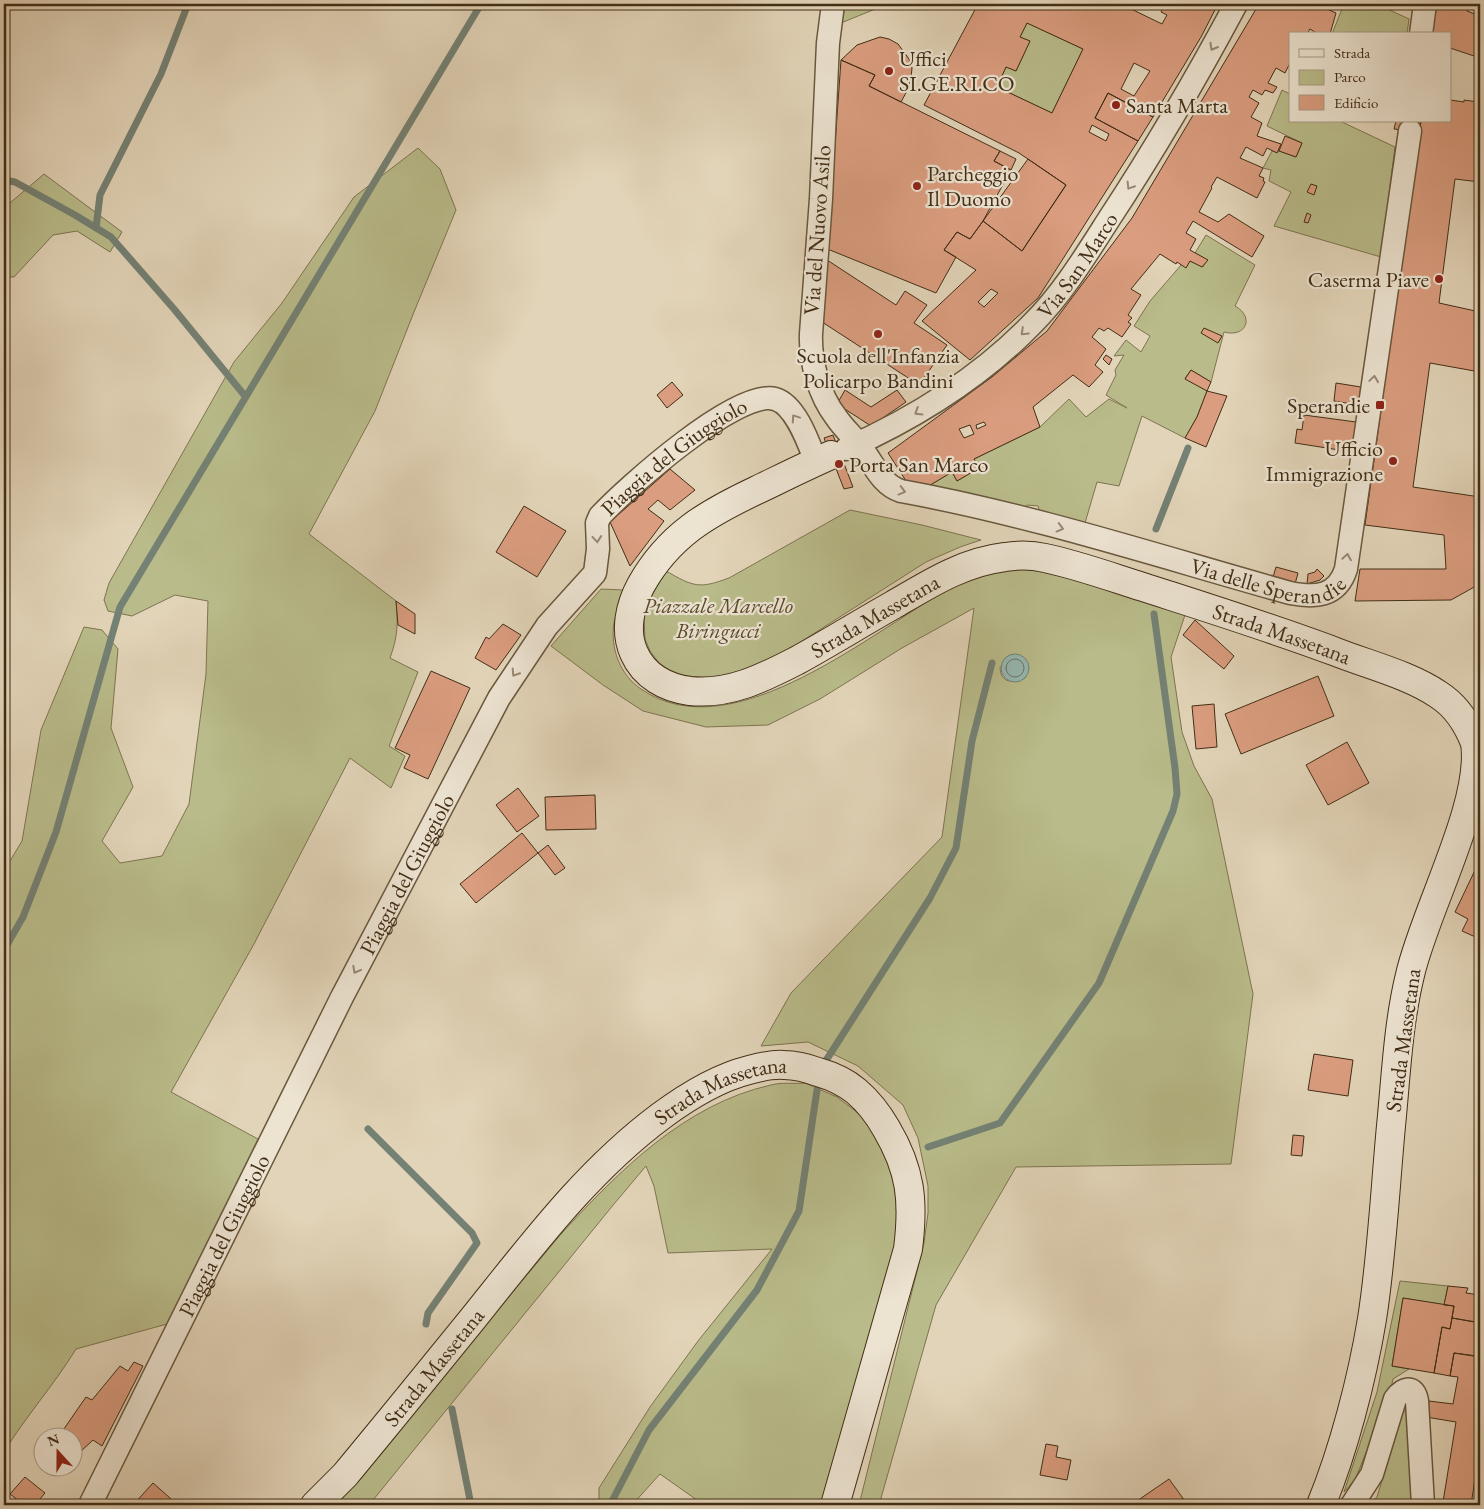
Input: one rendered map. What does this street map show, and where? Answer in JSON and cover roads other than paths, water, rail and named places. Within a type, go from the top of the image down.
[{"type":"street","name":"Via del Nuovo Asilo","points":[[834,4],[828,43],[821,199],[810,343],[813,364],[828,403],[837,418],[836,453]]},
{"type":"street","name":"Via San Marco","points":[[836,453],[910,416],[966,381],[999,356],[1043,312],[1078,266],[1135,180],[1236,4]]},
{"type":"street","points":[[1422,32],[1425,4]]},
{"type":"street","name":"Via delle Sperandie","points":[[836,453],[882,478],[892,488],[901,491],[963,503],[1037,522],[1302,596],[1314,596],[1332,589],[1340,583],[1346,569],[1410,131]]},
{"type":"street","name":"Piaggia del Giuggiolo","points":[[90,1505],[342,997],[499,698],[547,626],[595,573],[598,549],[597,523],[600,516],[654,467],[701,430],[731,411],[760,400],[775,399],[790,410],[807,438],[836,453]]},
{"type":"street","name":"Strada Massetana","points":[[836,453],[709,514],[677,538],[652,568],[633,600],[629,624],[631,646],[641,665],[657,681],[678,689],[701,692],[742,686],[790,664],[955,570],[998,558],[1027,556],[1064,563],[1241,618],[1408,679],[1437,693],[1451,704],[1462,718],[1472,737],[1480,764],[1474,807],[1455,861],[1420,941],[1411,968],[1399,1044],[1372,1320],[1346,1432],[1321,1505]]},
{"type":"street","name":"Strada Massetana","points":[[315,1505],[345,1475],[370,1445],[555,1216],[608,1162],[650,1124],[695,1093],[715,1082],[744,1071],[783,1064],[806,1068],[832,1076],[848,1085],[866,1099],[878,1114],[899,1149],[906,1169],[910,1190],[911,1225],[908,1249],[835,1505]]},
{"type":"street","points":[[1352,1505],[1372,1474],[1395,1399],[1400,1392],[1406,1390],[1413,1391],[1417,1401],[1423,1505]]},
{"type":"water","points":[[1015,654],[1025,658],[1029,668],[1025,678],[1015,682],[1005,678],[1001,668],[1005,658]]},
{"type":"waterway","points":[[96,228],[100,195],[161,74],[188,4]]},
{"type":"waterway","points":[[4,950],[23,917],[56,832],[120,607],[481,4]]},
{"type":"waterway","points":[[4,180],[15,182],[111,237],[174,309],[245,396]]},
{"type":"waterway","points":[[1156,529],[1188,448]]},
{"type":"waterway","points":[[928,1147],[1000,1123],[1099,983],[1173,811],[1177,794],[1175,768],[1154,614]]},
{"type":"waterway","points":[[827,1059],[930,898],[956,848],[972,741],[992,663]]},
{"type":"waterway","points":[[610,1505],[649,1430],[757,1290],[799,1211],[817,1090]]},
{"type":"waterway","points":[[368,1129],[472,1233],[477,1243],[428,1313],[426,1324]]},
{"type":"waterway","points":[[452,1409],[471,1505]]},
{"type":"place","name":"Uffici SI.GE.RI.CO","points":[[889,71]]},
{"type":"place","name":"Santa Marta","points":[[1116,105]]},
{"type":"place","name":"Parcheggio Il Duomo","points":[[917,186]]},
{"type":"place","name":"Caserma Piave","points":[[1439,279]]},
{"type":"place","name":"Scuola dell'Infanzia Policarpo Bandini","points":[[878,334]]},
{"type":"place","name":"Sperandie","points":[[1380,405]]},
{"type":"place","name":"Ufficio Immigrazione","points":[[1393,461]]},
{"type":"place","name":"Porta San Marco","points":[[839,464]]},
{"type":"park label","name":"Piazzale Marcello Biringucci","points":[[718,618]]}]
